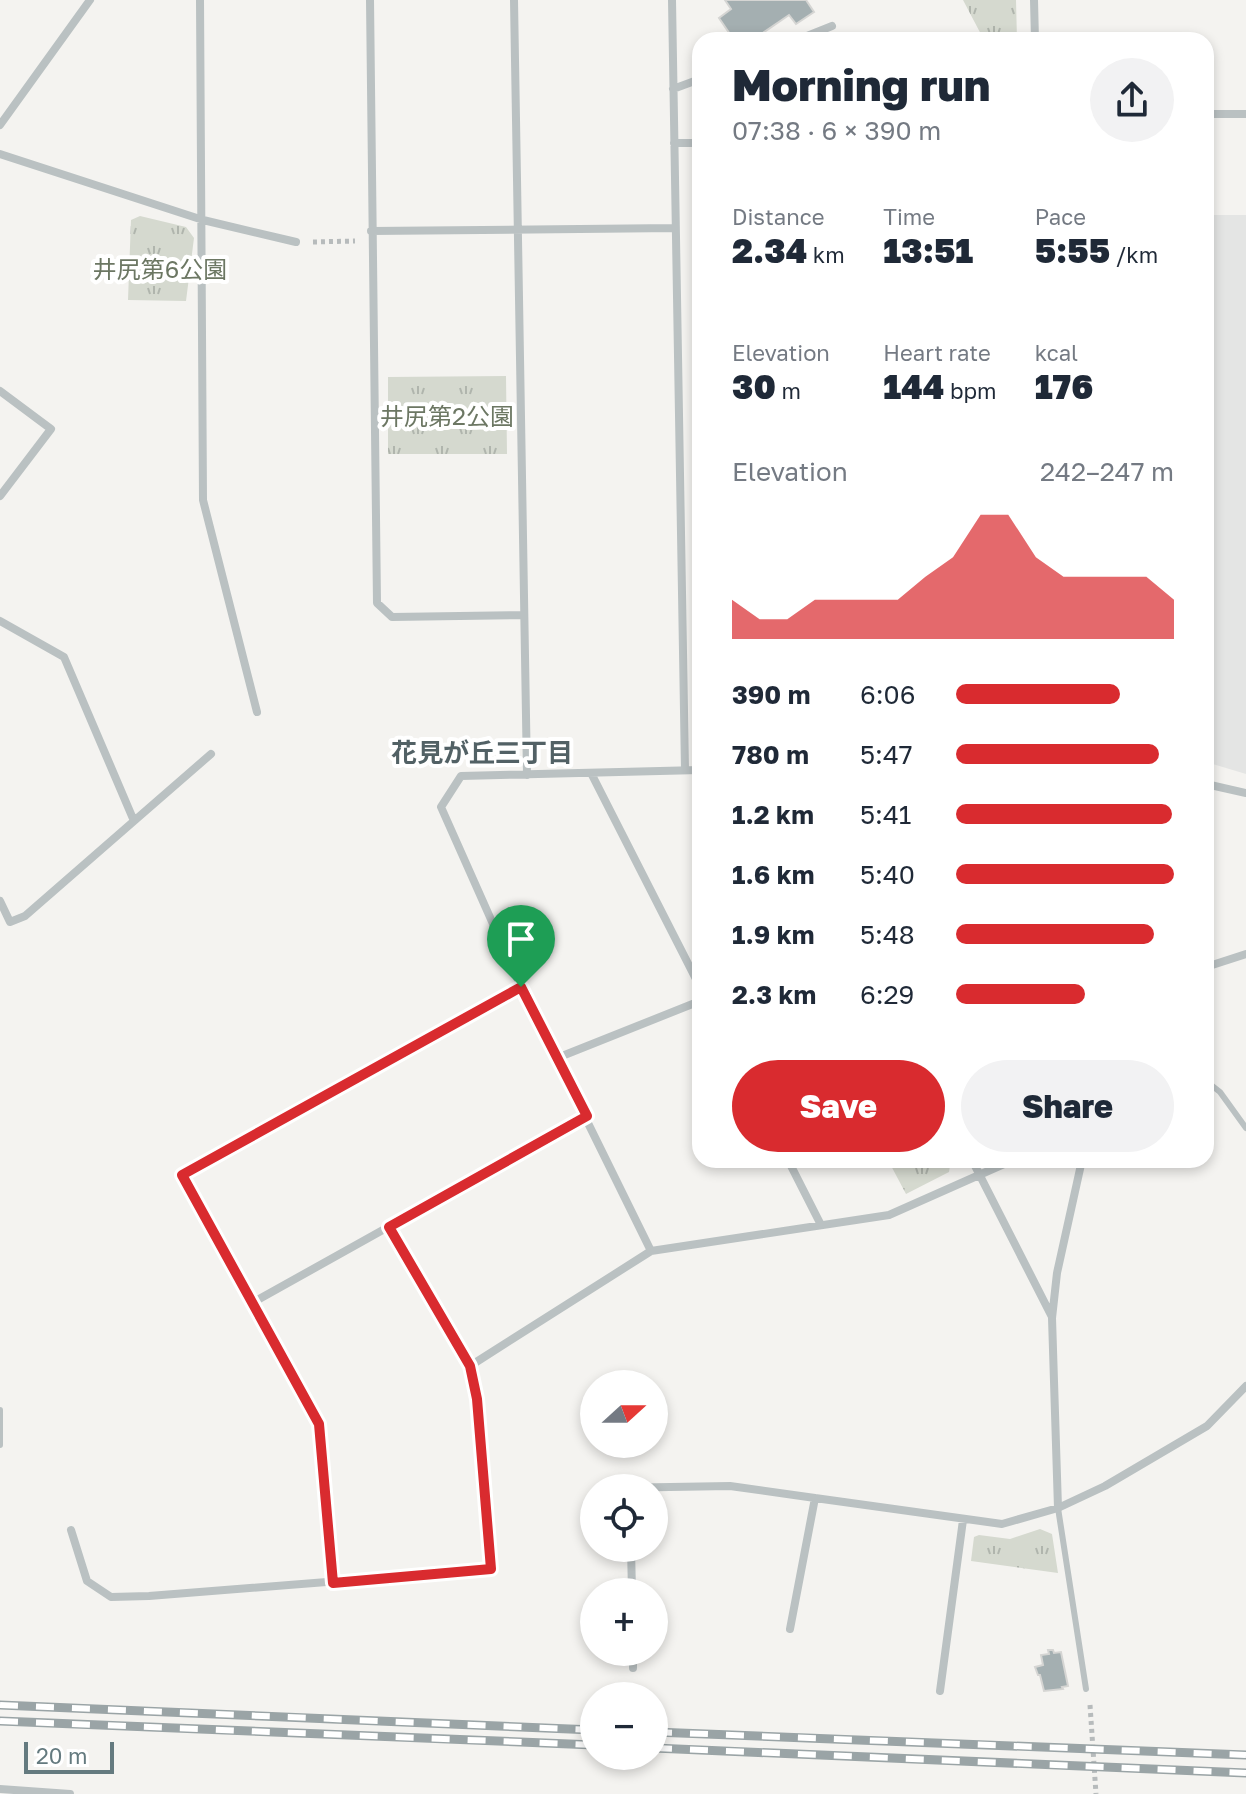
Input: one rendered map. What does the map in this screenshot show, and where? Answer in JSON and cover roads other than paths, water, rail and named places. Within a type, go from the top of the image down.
[{"type":"street","points":[[0,125],[90,0]]},
{"type":"street","points":[[200,0],[203,500],[257,712]]},
{"type":"street","points":[[370,0],[377,603],[392,617],[524,615]]},
{"type":"street","points":[[514,0],[527,775]]},
{"type":"street","points":[[672,0],[685,770]]},
{"type":"street","points":[[1034,0],[1035,32]]},
{"type":"street","points":[[817,32],[832,26]]},
{"type":"street","points":[[673,89],[692,82]]},
{"type":"street","points":[[1214,114],[1246,114]]},
{"type":"street","points":[[674,143],[692,143]]},
{"type":"street","points":[[0,154],[203,220],[296,242]]},
{"type":"street","points":[[372,236],[675,228]]},
{"type":"street","points":[[0,391],[51,429],[0,496]]},
{"type":"street","points":[[0,621],[64,657],[134,821]]},
{"type":"street","points":[[0,901],[10,922],[25,916],[211,754]]},
{"type":"street","points":[[651,1251],[521,987],[441,807],[461,776],[692,770]]},
{"type":"street","points":[[591,773],[692,971]]},
{"type":"street","points":[[1214,786],[1246,793]]},
{"type":"street","points":[[1214,964],[1246,954]]},
{"type":"street","points":[[333,1583],[319,1424],[182,1175],[521,987]]},
{"type":"street","points":[[557,1058],[692,1004]]},
{"type":"street","points":[[252,1303],[587,1116]]},
{"type":"street","points":[[792,1168],[821,1225]]},
{"type":"street","points":[[976,1168],[1052,1318]]},
{"type":"street","points":[[470,1366],[651,1251],[889,1215],[995,1168]]},
{"type":"street","points":[[1058,1508],[1052,1318],[1057,1273],[1080,1168]]},
{"type":"street","points":[[71,1530],[87,1581],[111,1597],[491,1569],[477,1399],[470,1366],[389,1227]]},
{"type":"street","points":[[668,1487],[730,1486],[1002,1524],[1058,1508],[1105,1486],[1207,1426],[1246,1386]]},
{"type":"street","points":[[790,1629],[815,1498]]},
{"type":"street","points":[[940,1691],[963,1520]]},
{"type":"street","points":[[0,1789],[70,1794]]},
{"type":"lane","points":[[1214,1087],[1246,1128]]},
{"type":"lane","points":[[0,1410],[0,1445]]},
{"type":"lane","points":[[1058,1508],[1086,1689]]},
{"type":"railway","points":[[0,1705],[580,1729]]},
{"type":"railway","points":[[0,1721],[580,1744]]},
{"type":"railway","points":[[668,1733],[1246,1755]]},
{"type":"railway","points":[[668,1749],[1246,1773]]},
{"type":"district","name":"花見が丘三丁目","points":[[482,752]]},
{"type":"park label","name":"井尻第6公園","points":[[160,268]]},
{"type":"park label","name":"井尻第2公園","points":[[447,415]]}]
